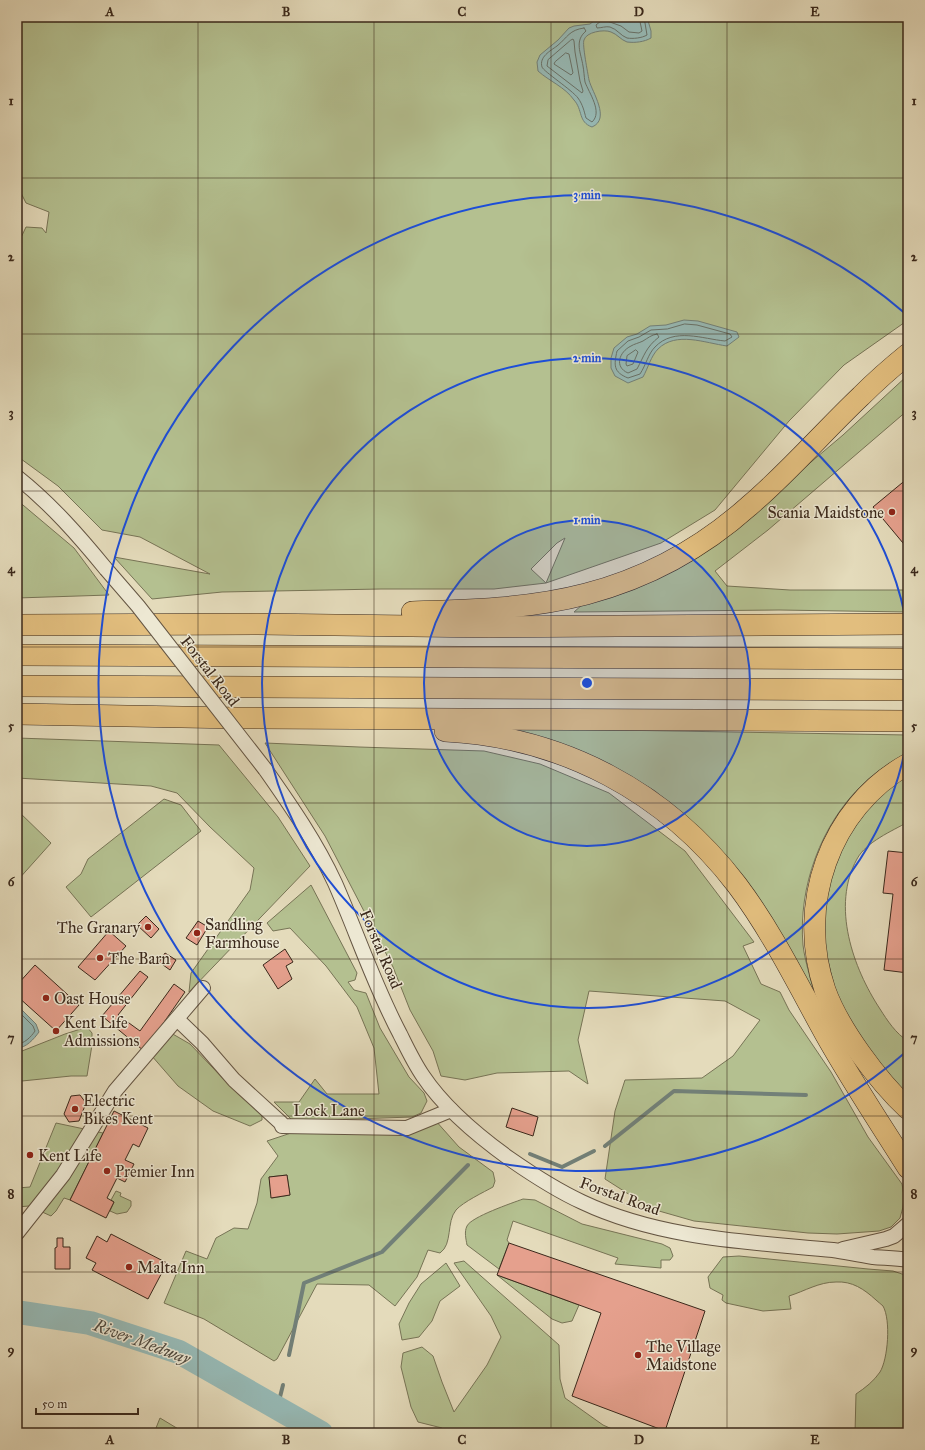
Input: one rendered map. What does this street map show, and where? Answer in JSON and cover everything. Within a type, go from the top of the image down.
[{"type":"highway","points":[[258,624],[390,613],[500,608],[585,594],[630,580],[675,560],[748,507],[792,467],[861,396],[908,354]]},
{"type":"highway","points":[[17,625],[258,624],[489,627],[908,624]]},
{"type":"highway","points":[[17,655],[908,659]]},
{"type":"highway","points":[[17,686],[908,690]]},
{"type":"highway","points":[[17,714],[237,718],[908,721]]},
{"type":"highway","points":[[237,718],[353,727],[448,731],[511,740],[545,749],[574,759],[619,780],[643,795],[682,824],[720,864],[738,886],[775,942],[828,1039],[871,1112],[908,1168]]},
{"type":"highway","points":[[908,764],[887,777],[866,796],[846,821],[836,837],[818,886],[815,926],[819,967],[833,1009],[861,1054],[899,1101],[908,1109]]},
{"type":"street","name":"Forstal Road","points":[[17,477],[36,492],[61,517],[138,606],[265,769],[313,841],[325,864],[345,907],[375,980],[399,1032],[416,1064],[423,1076],[451,1110],[496,1149],[530,1173],[567,1195],[603,1211],[640,1223],[704,1237],[775,1246],[835,1250],[873,1257],[908,1260]]},
{"type":"street","points":[[17,1233],[63,1175],[115,1091],[203,988]]},
{"type":"street","name":"Lock Lane","points":[[177,1019],[202,1043],[234,1080],[281,1123],[282,1126],[407,1128],[451,1110]]},
{"type":"street","name":"Forstal Road","points":[[835,1250],[886,1239],[894,1236],[908,1224]]},
{"type":"green space","points":[[17,17],[908,17],[908,320],[844,365],[789,421],[715,510],[661,543],[546,583],[494,589],[381,589],[222,592],[152,599],[114,557],[210,574],[140,537],[102,530],[58,486],[17,456],[17,246],[26,227],[42,228],[46,233],[49,212],[26,203],[17,185]],"holes":[[[565,538],[546,583],[531,569],[557,543]]]},
{"type":"green space","points":[[908,375],[908,410],[768,530],[715,571],[727,586],[790,590],[908,590],[908,612],[779,610],[574,612],[582,605],[701,555],[843,435]]},
{"type":"green space","points":[[17,500],[74,548],[109,595],[17,598]]},
{"type":"green space","points":[[495,728],[908,735],[908,752],[873,775],[848,800],[824,837],[815,858],[804,901],[802,923],[804,952],[817,1004],[684,815],[655,791],[626,774]]},
{"type":"green space","points":[[17,738],[219,745],[278,817],[310,866],[189,992],[191,973],[250,890],[254,868],[210,827],[177,793],[151,786],[17,778]]},
{"type":"green space","points":[[265,743],[484,751],[540,764],[609,793],[685,851],[754,942],[743,946],[761,984],[780,992],[789,1010],[831,1072],[868,1137],[902,1184],[904,1196],[900,1218],[891,1227],[879,1231],[837,1234],[808,1233],[694,1221],[652,1209],[605,1179],[615,1111],[625,1080],[702,1078],[733,1056],[760,1020],[725,1001],[589,991],[578,1040],[588,1084],[569,1071],[497,1073],[465,1080],[441,1076],[433,1051],[410,1010],[393,967],[325,836]]},
{"type":"green space","points":[[908,774],[908,822],[873,842],[857,859],[849,877],[846,896],[846,916],[854,956],[861,975],[870,993],[892,1026],[908,1041],[908,1101],[889,1077],[839,1005],[821,933],[832,865],[868,803]]},
{"type":"green space","points":[[164,799],[181,805],[201,831],[91,917],[66,887],[81,874],[88,859]]},
{"type":"green space","points":[[17,810],[51,843],[17,881]]},
{"type":"green space","points":[[311,885],[357,973],[355,980],[348,982],[354,990],[366,993],[380,1028],[409,1077],[424,1093],[427,1101],[421,1113],[412,1117],[293,1121],[274,1102],[299,1102],[315,1079],[327,1094],[379,1094],[374,1048],[357,1007],[326,966],[290,928],[273,931],[267,923]]},
{"type":"green space","points":[[87,1027],[92,1033],[92,1045],[87,1076],[71,1076],[22,1081],[17,1084],[17,1053]]},
{"type":"green space","points":[[171,1033],[190,1044],[234,1090],[262,1114],[262,1120],[250,1126],[213,1111],[178,1086],[151,1055]]},
{"type":"green space","points":[[435,1120],[459,1147],[493,1172],[495,1181],[493,1187],[468,1201],[456,1210],[451,1221],[447,1244],[444,1249],[440,1253],[428,1250],[417,1277],[395,1306],[369,1285],[317,1284],[277,1359],[274,1361],[204,1319],[164,1303],[186,1251],[207,1259],[216,1238],[234,1228],[248,1229],[257,1203],[261,1179],[278,1156],[267,1141],[294,1132],[421,1130]],"holes":[[[287,1175],[290,1195],[272,1198],[269,1177]]]},
{"type":"green space","points":[[56,1123],[103,1133],[70,1200],[64,1198],[51,1216],[29,1206],[17,1207],[17,1188],[30,1187]]},
{"type":"green space","points":[[116,1191],[121,1193],[120,1196],[131,1201],[131,1206],[127,1212],[117,1214],[110,1211],[114,1202],[111,1200]]},
{"type":"green space","points":[[523,1199],[535,1200],[582,1224],[662,1244],[670,1248],[673,1256],[670,1260],[661,1260],[661,1268],[615,1264],[618,1258],[513,1221],[507,1240],[509,1243],[499,1269],[467,1245],[466,1228],[470,1222]]},
{"type":"green space","points":[[739,1256],[893,1271],[908,1276],[908,1433],[855,1433],[856,1394],[878,1375],[883,1366],[887,1349],[888,1330],[883,1306],[862,1289],[853,1284],[842,1282],[824,1283],[789,1296],[791,1309],[763,1311],[726,1303],[722,1300],[723,1295],[710,1288],[708,1277],[723,1257]]},
{"type":"green space","points":[[464,1261],[559,1345],[560,1379],[565,1398],[603,1425],[621,1433],[438,1433],[442,1428],[418,1422],[411,1407],[401,1367],[403,1353],[422,1347],[433,1356],[454,1412],[487,1365],[501,1337],[491,1316],[454,1263]]},
{"type":"green space","points":[[446,1263],[460,1286],[440,1301],[432,1321],[419,1337],[402,1340],[399,1324],[409,1303],[421,1284]]},
{"type":"green space","points":[[497,1275],[579,1305],[572,1321],[562,1323],[552,1319]]},
{"type":"green space","points":[[160,1418],[185,1433],[154,1433]]},
{"type":"water","points":[[599,17],[647,17],[651,31],[651,38],[639,42],[627,42],[608,31],[592,33],[585,37],[585,59],[589,80],[599,105],[600,112],[600,118],[592,127],[585,122],[577,104],[570,95],[538,71],[537,62],[540,55],[558,40],[569,28],[590,24]]},
{"type":"water","points":[[684,320],[698,321],[737,332],[739,337],[727,346],[682,339],[673,341],[658,349],[651,359],[643,377],[628,383],[615,376],[611,368],[611,358],[614,348],[627,337],[637,334],[650,326],[666,325]]},
{"type":"water","points":[[17,1006],[36,1024],[39,1032],[27,1045],[20,1048],[17,1048]]},
{"type":"building","name":"Scania Maidstone","points":[[908,478],[908,549],[873,507]]},
{"type":"building","points":[[888,851],[908,853],[908,973],[884,970],[893,894],[883,893]]},
{"type":"building","name":"The Granary","points":[[146,916],[159,929],[151,938],[137,925]]},
{"type":"building","name":"Sandling Farmhouse","points":[[198,921],[208,927],[197,945],[186,938]]},
{"type":"building","name":"The Barn","points":[[109,931],[126,946],[95,980],[78,967]]},
{"type":"building","points":[[285,949],[293,962],[286,966],[292,979],[278,989],[263,965]]},
{"type":"building","points":[[165,953],[176,960],[170,970],[159,962]]},
{"type":"building","name":"Oast House","points":[[35,965],[79,1005],[56,1031],[17,996],[17,985]]},
{"type":"building","points":[[140,971],[148,977],[118,1015],[140,1031],[174,984],[185,992],[144,1051],[102,1016]]},
{"type":"building","name":"Electric Bikes Kent","points":[[80,1095],[86,1103],[79,1121],[69,1122],[64,1114],[71,1096]]},
{"type":"building","points":[[512,1108],[538,1117],[533,1136],[506,1127]]},
{"type":"building","name":"Premier Inn","points":[[114,1111],[148,1128],[139,1147],[133,1144],[125,1160],[134,1164],[125,1182],[117,1178],[107,1198],[114,1202],[106,1218],[70,1200]]},
{"type":"building","points":[[287,1175],[290,1195],[271,1198],[269,1177]]},
{"type":"building","name":"Malta Inn","points":[[111,1234],[167,1263],[148,1299],[92,1270],[96,1263],[86,1258],[97,1236],[107,1242]]},
{"type":"building","points":[[57,1238],[63,1238],[63,1247],[70,1247],[70,1269],[55,1269],[55,1248],[57,1247]]},
{"type":"building","name":"The Village Maidstone","points":[[509,1243],[705,1311],[665,1431],[572,1396],[601,1313],[497,1275]]},
{"type":"waterway","points":[[605,1146],[674,1091],[806,1095]]},
{"type":"waterway","points":[[530,1154],[562,1167],[594,1151]]},
{"type":"waterway","points":[[289,1355],[304,1283],[382,1252],[468,1165]]},
{"type":"waterway","name":"River Medway","points":[[17,1312],[90,1323],[179,1352],[321,1433]]},
{"type":"waterway","points":[[277,1409],[283,1385]]},
{"type":"place","name":"Scania Maidstone","points":[[892,512]]},
{"type":"place","name":"The Granary","points":[[148,927]]},
{"type":"place","name":"Sandling Farmhouse","points":[[197,933]]},
{"type":"place","name":"The Barn","points":[[100,958]]},
{"type":"place","name":"Oast House","points":[[46,998]]},
{"type":"place","name":"Kent Life Admissions","points":[[56,1031]]},
{"type":"place","name":"Electric Bikes Kent","points":[[75,1109]]},
{"type":"place","name":"Kent Life","points":[[30,1155]]},
{"type":"place","name":"Premier Inn","points":[[107,1171]]},
{"type":"place","name":"Malta Inn","points":[[129,1267]]},
{"type":"place","name":"The Village Maidstone","points":[[638,1355]]}]
